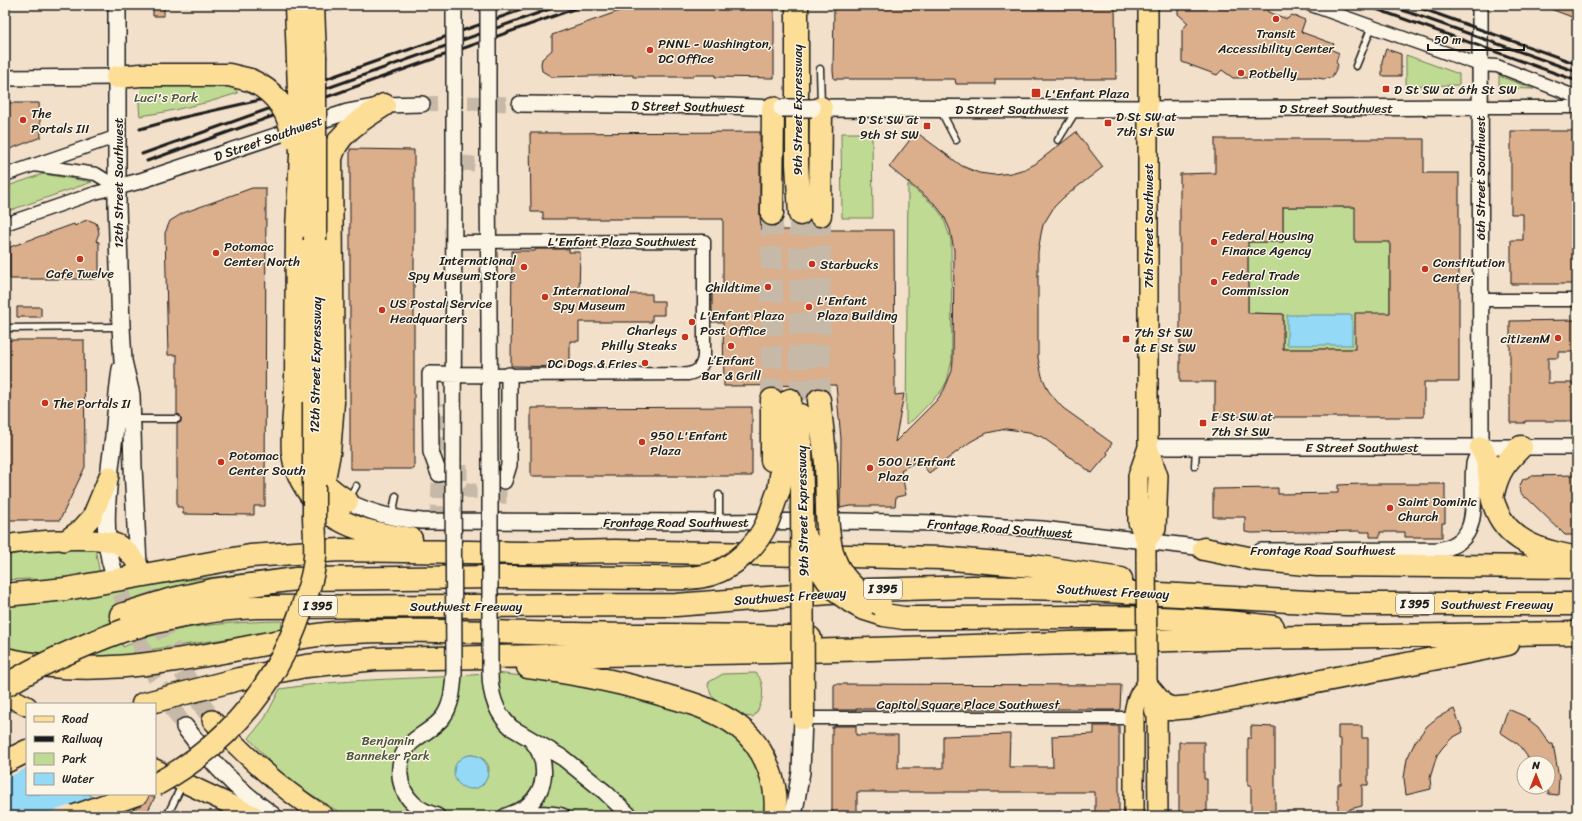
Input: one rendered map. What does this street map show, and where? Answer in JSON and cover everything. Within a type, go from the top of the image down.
[{"type":"highway","points":[[296,5],[307,59],[297,228],[296,390],[293,444],[297,470],[309,492],[321,506],[344,523],[370,532],[410,539],[524,543],[615,551]]},
{"type":"highway","name":"12th Street Expressway","points":[[313,5],[307,59],[323,402]]},
{"type":"highway","name":"9th Street Expressway","points":[[796,215],[797,5]]},
{"type":"highway","points":[[117,77],[142,75],[229,75],[250,80],[260,85],[276,97],[284,109],[290,124],[293,143],[297,228]]},
{"type":"highway","points":[[156,784],[186,766],[218,741],[231,729],[255,700],[277,667],[292,636],[308,589],[321,524],[322,496],[332,417],[323,402],[331,159],[336,145],[346,132],[384,105]]},
{"type":"highway","points":[[778,108],[796,215]]},
{"type":"highway","points":[[796,215],[816,108]]},
{"type":"highway","points":[[296,390],[301,431],[311,466],[331,490],[351,493]]},
{"type":"highway","points":[[5,671],[52,645],[123,623],[147,606],[213,590],[278,580],[320,578],[503,577],[650,578],[692,577],[712,574],[738,559],[747,551],[766,525],[795,400]]},
{"type":"highway","points":[[795,400],[826,464],[828,540],[835,562],[840,571],[853,586],[870,600],[871,606]]},
{"type":"highway","name":"9th Street Expressway","points":[[795,400],[802,489],[803,718]]},
{"type":"highway","points":[[1493,497],[1498,475],[1505,464],[1521,447]]},
{"type":"highway","points":[[1481,448],[1488,463],[1493,497],[1498,512],[1507,527],[1520,540],[1538,548],[1577,557]]},
{"type":"highway","points":[[802,526],[816,562],[827,581],[845,598],[871,606],[991,617],[1146,618],[1232,622],[1353,637]]},
{"type":"highway","points":[[1204,549],[1253,559],[1317,565],[1577,567]]},
{"type":"highway","points":[[5,595],[66,589],[250,556],[340,550],[525,552],[615,551],[909,558],[986,562],[1033,566],[1253,598]]},
{"type":"highway","points":[[250,556],[300,561],[395,566],[503,577]]},
{"type":"highway","name":"Southwest Freeway","points":[[123,623],[256,606],[676,605],[861,590],[957,587],[1043,588],[1346,604],[1577,604]]},
{"type":"highway","name":"I 395","points":[[5,686],[48,662],[90,643],[123,623]]},
{"type":"highway","points":[[5,659],[32,664],[84,668],[132,666],[182,659],[318,635],[374,632],[737,635],[1002,646]]},
{"type":"highway","points":[[149,702],[227,681],[306,666],[376,659],[770,652],[1240,638],[1570,633]]},
{"type":"highway","points":[[1147,686],[1162,704],[1164,709],[1190,707],[1570,633]]},
{"type":"highway","points":[[433,657],[524,666],[607,680],[681,700],[718,714],[740,728],[751,739],[760,752],[773,782],[776,802],[775,816]]},
{"type":"highway","points":[[5,762],[26,752]]},
{"type":"highway","points":[[75,816],[134,795]]},
{"type":"main road","name":"12th Street Southwest","points":[[113,570],[106,542],[109,476],[122,361],[117,187],[117,5]]},
{"type":"main road","name":"7th Street Southwest","points":[[1147,686],[1146,541],[1138,522],[1138,476],[1148,447],[1148,5]]},
{"type":"main road","name":"D Street Southwest","points":[[778,108],[1149,109]]},
{"type":"main road","name":"12th Street Southwest","points":[[122,361],[131,395],[132,467],[138,565]]},
{"type":"main road","points":[[64,541],[92,517],[109,476]]},
{"type":"main road","points":[[10,544],[64,541],[106,542],[119,545],[126,549],[138,565]]},
{"type":"main road","points":[[1134,816],[1134,718],[1137,699],[1147,686]]},
{"type":"main road","points":[[5,695],[26,706]]},
{"type":"main road","points":[[1158,816],[1158,736],[1164,709]]},
{"type":"main road","points":[[793,816],[801,772],[803,718]]},
{"type":"main road","points":[[1134,718],[1139,724],[1145,738],[1147,778],[1158,816]]},
{"type":"main road","points":[[212,720],[262,770],[299,800],[324,816]]},
{"type":"main road","points":[[185,727],[223,774],[248,798],[273,816]]},
{"type":"main road","points":[[156,769],[255,816]]},
{"type":"street","points":[[488,5],[490,672],[494,702],[500,716],[512,728],[530,740],[563,758],[605,792],[630,816]]},
{"type":"street","points":[[1311,5],[1480,65],[1497,66],[1577,97]]},
{"type":"street","name":"6th Street Southwest","points":[[1480,5],[1481,448]]},
{"type":"street","points":[[437,816],[420,809],[407,797],[401,782],[400,765],[402,757],[408,746],[437,723],[447,711],[452,693],[454,673],[454,8]]},
{"type":"street","points":[[5,78],[117,77]]},
{"type":"street","name":"D Street Southwest","points":[[117,187],[140,181],[326,118],[384,105],[422,104]]},
{"type":"street","name":"D Street Southwest","points":[[520,104],[729,106],[778,108]]},
{"type":"street","name":"D Street Southwest","points":[[1149,109],[1577,107]]},
{"type":"street","points":[[5,175],[33,164],[118,136]]},
{"type":"street","points":[[33,164],[96,174],[117,187]]},
{"type":"street","points":[[5,224],[95,193],[117,187]]},
{"type":"street","name":"L'Enfant Plaza Southwest","points":[[439,474],[430,452],[430,374],[688,374],[698,371],[704,357],[704,241],[453,242]]},
{"type":"street","points":[[1480,300],[1577,300]]},
{"type":"street","points":[[504,481],[509,465],[509,375]]},
{"type":"street","name":"E Street Southwest","points":[[1148,447],[1577,447]]},
{"type":"street","name":"Frontage Road Southwest","points":[[351,493],[360,507],[392,517],[413,520],[719,522],[846,521],[938,523],[1042,528],[1204,549],[1254,551],[1438,550],[1449,548],[1458,543],[1466,535],[1473,519],[1474,464],[1481,448]]},
{"type":"street","name":"Capitol Square Place Southwest","points":[[803,718],[1134,718]]},
{"type":"street","points":[[507,816],[530,804],[542,785],[544,770],[542,759],[538,748],[530,740]]},
{"type":"street","points":[[507,816],[531,813],[546,813],[562,816]]},
{"type":"lane","points":[[1356,66],[1372,26]]},
{"type":"lane","points":[[816,108],[820,69]]},
{"type":"lane","points":[[941,109],[956,140]]},
{"type":"lane","points":[[1058,140],[1077,109]]},
{"type":"lane","points":[[5,328],[121,327]]},
{"type":"lane","points":[[132,419],[177,419]]},
{"type":"lane","points":[[1195,466],[1196,447]]},
{"type":"lane","points":[[719,495],[719,522]]},
{"type":"lane","points":[[392,517],[396,496]]},
{"type":"lane","points":[[166,816],[183,782]]},
{"type":"lane","points":[[109,800],[124,816]]},
{"type":"green space","points":[[1406,55],[1459,74],[1459,85],[1406,86]]},
{"type":"green space","points":[[1499,76],[1534,89],[1499,88]]},
{"type":"green space","name":"Luci's Park","points":[[229,84],[238,93],[209,102],[140,116],[139,97],[144,86]]},
{"type":"green space","points":[[841,133],[872,133],[873,218],[842,218]]},
{"type":"green space","points":[[43,174],[92,182],[5,212],[5,187]]},
{"type":"green space","points":[[908,184],[934,205],[943,217],[951,240],[952,360],[947,381],[942,390],[913,420],[906,424]]},
{"type":"green space","points":[[1283,207],[1355,207],[1390,242],[1390,313],[1355,349],[1283,349],[1283,314],[1248,313],[1248,242],[1283,242]]},
{"type":"green space","points":[[95,548],[100,574],[62,581],[30,579],[5,580],[5,552]]},
{"type":"green space","points":[[298,567],[298,569],[113,609],[123,647],[148,637],[167,632],[216,624],[282,621],[281,631],[134,652],[128,659],[17,654],[5,651],[5,602]]},
{"type":"green space","name":"Benjamin Banneker Park","points":[[496,673],[548,679],[628,693],[720,724],[749,751],[760,771],[767,794],[767,816],[348,816],[334,809],[281,775],[249,738],[265,718],[280,689],[334,682]],"holes":[[[473,755],[485,760],[489,769],[483,785],[473,789],[455,777],[455,769],[459,760],[466,756]]]},
{"type":"green space","points":[[756,673],[762,683],[763,689],[761,702],[753,717],[742,716],[720,704],[711,695],[708,685],[709,682],[723,674]]},
{"type":"water","points":[[1287,315],[1352,315],[1352,345],[1287,345]]},
{"type":"water","points":[[5,743],[26,751],[26,795],[90,795],[111,816],[5,816]]},
{"type":"water","points":[[468,755],[474,755],[478,756],[485,762],[488,772],[487,779],[481,786],[474,789],[468,789],[464,788],[457,782],[454,775],[454,769],[455,765],[461,758]]},
{"type":"pier","points":[[14,744],[26,749],[26,768],[5,779],[5,748]]},
{"type":"pier","points":[[95,797],[113,816],[37,816]]},
{"type":"building","points":[[153,5],[164,5],[164,16],[153,16]]},
{"type":"building","points":[[636,5],[774,5],[774,78],[715,77],[715,75],[693,75],[693,77],[633,77],[633,75],[552,77],[542,71],[542,59],[552,50],[552,35]]},
{"type":"building","points":[[834,5],[1115,5],[1116,79],[995,79],[995,84],[956,84],[955,79],[834,79]]},
{"type":"building","points":[[1178,5],[1262,5],[1266,6],[1268,12],[1287,19],[1292,15],[1305,20],[1301,32],[1334,44],[1332,50],[1339,53],[1336,62],[1338,65],[1332,77],[1324,79],[1312,77],[1233,78],[1222,70],[1217,75],[1182,62],[1182,30],[1188,23],[1178,14]]},
{"type":"building","points":[[1577,5],[1577,19],[1543,6]]},
{"type":"building","points":[[1386,49],[1401,54],[1401,76],[1382,76],[1382,61]]},
{"type":"building","name":"The Portals III","points":[[5,103],[39,103],[41,137],[5,151]]},
{"type":"building","points":[[1511,131],[1577,131],[1577,284],[1511,284],[1511,240],[1523,240],[1523,214],[1511,214]]},
{"type":"building","points":[[760,132],[761,230],[894,230],[895,395],[904,394],[895,442],[937,400],[944,390],[952,371],[954,250],[950,230],[944,216],[935,204],[889,167],[916,132],[962,166],[979,173],[994,175],[1011,173],[1035,164],[1076,132],[1103,167],[1063,198],[1054,207],[1043,225],[1038,252],[1038,358],[1042,376],[1048,390],[1054,398],[1063,408],[1112,443],[1107,452],[1108,454],[1092,473],[1042,437],[1029,432],[1006,429],[987,433],[970,442],[929,473],[919,460],[901,470],[906,495],[896,497],[895,506],[850,506],[840,508],[841,439],[836,385],[724,386],[723,322],[712,322],[712,292],[723,293],[723,219],[543,219],[543,212],[531,212],[530,133]]},
{"type":"building","name":"Constitution Center","points":[[1215,139],[1424,139],[1424,173],[1459,173],[1459,382],[1424,382],[1424,417],[1215,417],[1215,382],[1180,382],[1180,174],[1215,173]],"holes":[[[1283,207],[1355,207],[1355,242],[1390,242],[1390,313],[1355,313],[1355,349],[1283,349],[1283,314],[1248,313],[1248,242],[1283,242]]]},
{"type":"building","name":"US Postal Service Headquarters","points":[[350,149],[414,150],[414,469],[350,469]]},
{"type":"building","points":[[252,188],[266,188],[265,506],[254,506],[254,515],[183,514],[183,507],[177,507],[177,424],[181,422],[181,419],[180,415],[177,414],[177,355],[168,355],[165,233],[170,221],[183,213]]},
{"type":"building","points":[[89,220],[96,223],[99,233],[96,241],[99,242],[99,277],[95,279],[10,279],[10,247]]},
{"type":"building","name":"International Spy Museum","points":[[536,249],[569,249],[569,252],[580,252],[579,294],[652,294],[652,301],[664,301],[664,315],[652,315],[652,322],[579,322],[579,341],[570,341],[570,367],[511,366],[512,251],[535,251]]},
{"type":"building","points":[[17,307],[41,307],[41,317],[17,317]]},
{"type":"building","points":[[1577,320],[1577,352],[1558,352],[1558,358],[1548,358],[1548,383],[1577,383],[1577,421],[1525,421],[1525,423],[1510,423],[1510,321]]},
{"type":"building","name":"The Portals II","points":[[5,340],[84,340],[85,467],[60,520],[5,520]]},
{"type":"building","name":"950 L'Enfant Plaza","points":[[752,407],[752,476],[531,476],[531,408]]},
{"type":"building","points":[[1577,475],[1577,535],[1565,535],[1527,498],[1524,497],[1519,488],[1523,479],[1530,476]]},
{"type":"building","name":"Saint Dominic Church","points":[[1445,484],[1445,523],[1442,523],[1442,537],[1405,537],[1405,532],[1380,532],[1380,537],[1370,537],[1370,532],[1361,531],[1252,533],[1245,532],[1245,517],[1213,517],[1213,489],[1278,488],[1278,494],[1338,493],[1338,485]]},
{"type":"building","points":[[834,684],[1121,685],[1120,709],[834,710]]},
{"type":"building","points":[[1454,709],[1463,732],[1452,738],[1437,755],[1430,778],[1431,789],[1406,795],[1404,778],[1407,759],[1415,742],[1427,726],[1438,717]]},
{"type":"building","points":[[1508,709],[1524,716],[1538,727],[1550,744],[1553,744],[1555,755],[1526,755],[1518,744],[1500,732]]},
{"type":"building","points":[[856,726],[856,735],[898,735],[898,768],[943,768],[943,736],[1010,734],[1009,767],[1053,767],[1052,736],[1094,734],[1094,726],[1119,726],[1119,816],[1095,816],[1095,792],[857,792],[857,816],[832,816],[832,727]]},
{"type":"building","points":[[1251,726],[1275,727],[1275,816],[1251,816],[1251,785],[1248,785],[1248,738],[1251,738]]},
{"type":"building","points":[[1338,726],[1362,726],[1362,738],[1368,738],[1368,785],[1362,785],[1362,806],[1350,809],[1351,816],[1338,816],[1338,784],[1341,784],[1341,739],[1338,739]]},
{"type":"building","points":[[1179,742],[1204,742],[1204,779],[1207,779],[1207,816],[1179,816]]},
{"type":"building","points":[[1556,760],[1559,777],[1558,795],[1556,795]]},
{"type":"building","points":[[149,796],[155,797],[145,816],[140,816],[133,809],[146,802]]},
{"type":"tunnel","points":[[422,104],[520,104]]},
{"type":"tunnel","points":[[460,165],[465,163],[482,165]]},
{"type":"tunnel","points":[[772,214],[772,400]]},
{"type":"tunnel","points":[[800,214],[800,400]]},
{"type":"tunnel","points":[[819,400],[820,215]]},
{"type":"tunnel","points":[[437,521],[440,465],[448,404]]},
{"type":"tunnel","points":[[460,465],[460,482],[464,489],[483,491],[501,484]]},
{"type":"tunnel","points":[[496,466],[499,492],[499,521]]},
{"type":"tunnel","points":[[138,565],[170,645],[200,702],[212,720]]},
{"type":"tunnel","points":[[113,570],[143,651],[163,691],[185,727]]},
{"type":"railway","points":[[140,129],[180,118],[260,100],[303,87],[535,5]]},
{"type":"railway","points":[[142,154],[561,5]]},
{"type":"railway","points":[[147,161],[585,5]]},
{"type":"railway","points":[[1365,5],[1577,81]]},
{"type":"railway","points":[[1388,5],[1577,72]]},
{"type":"railway","points":[[1412,5],[1577,64]]},
{"type":"place","name":"Transit Accessibility Center","points":[[1276,19]]},
{"type":"place","name":"PNNL - Washington, DC Office","points":[[650,50]]},
{"type":"place","name":"Potbelly","points":[[1241,73]]},
{"type":"place","name":"D St SW at 6th St SW","points":[[1386,89]]},
{"type":"place","name":"L'Enfant Plaza","points":[[1036,93]]},
{"type":"place","name":"The Portals III","points":[[23,120]]},
{"type":"place","name":"D St SW at 7th St SW","points":[[1108,123]]},
{"type":"place","name":"D St SW at 9th St SW","points":[[927,126]]},
{"type":"place","name":"Federal Housing Finance Agency","points":[[1214,242]]},
{"type":"place","name":"Potomac Center North","points":[[216,253]]},
{"type":"place","name":"Cafe Twelve","points":[[80,259]]},
{"type":"place","name":"Starbucks","points":[[812,264]]},
{"type":"place","name":"International Spy Museum Store","points":[[524,267]]},
{"type":"place","name":"Constitution Center","points":[[1425,269]]},
{"type":"place","name":"Federal Trade Commission","points":[[1214,282]]},
{"type":"place","name":"Childtime","points":[[768,287]]},
{"type":"place","name":"International Spy Museum","points":[[545,297]]},
{"type":"place","name":"L'Enfant Plaza Building","points":[[809,307]]},
{"type":"place","name":"US Postal Service Headquarters","points":[[382,310]]},
{"type":"place","name":"L'Enfant Plaza Post Office","points":[[692,322]]},
{"type":"place","name":"Charleys Philly Steaks","points":[[685,337]]},
{"type":"place","name":"citizenM","points":[[1558,338]]},
{"type":"place","name":"7th St SW at E St SW","points":[[1126,339]]},
{"type":"place","name":"L’Enfant Bar & Grill","points":[[731,346]]},
{"type":"place","name":"DC Dogs & Fries","points":[[645,363]]},
{"type":"place","name":"The Portals II","points":[[45,403]]},
{"type":"place","name":"E St SW at 7th St SW","points":[[1203,423]]},
{"type":"place","name":"950 L'Enfant Plaza","points":[[642,442]]},
{"type":"place","name":"Potomac Center South","points":[[221,462]]},
{"type":"place","name":"500 L'Enfant Plaza","points":[[870,468]]},
{"type":"place","name":"Saint Dominic Church","points":[[1390,508]]}]
